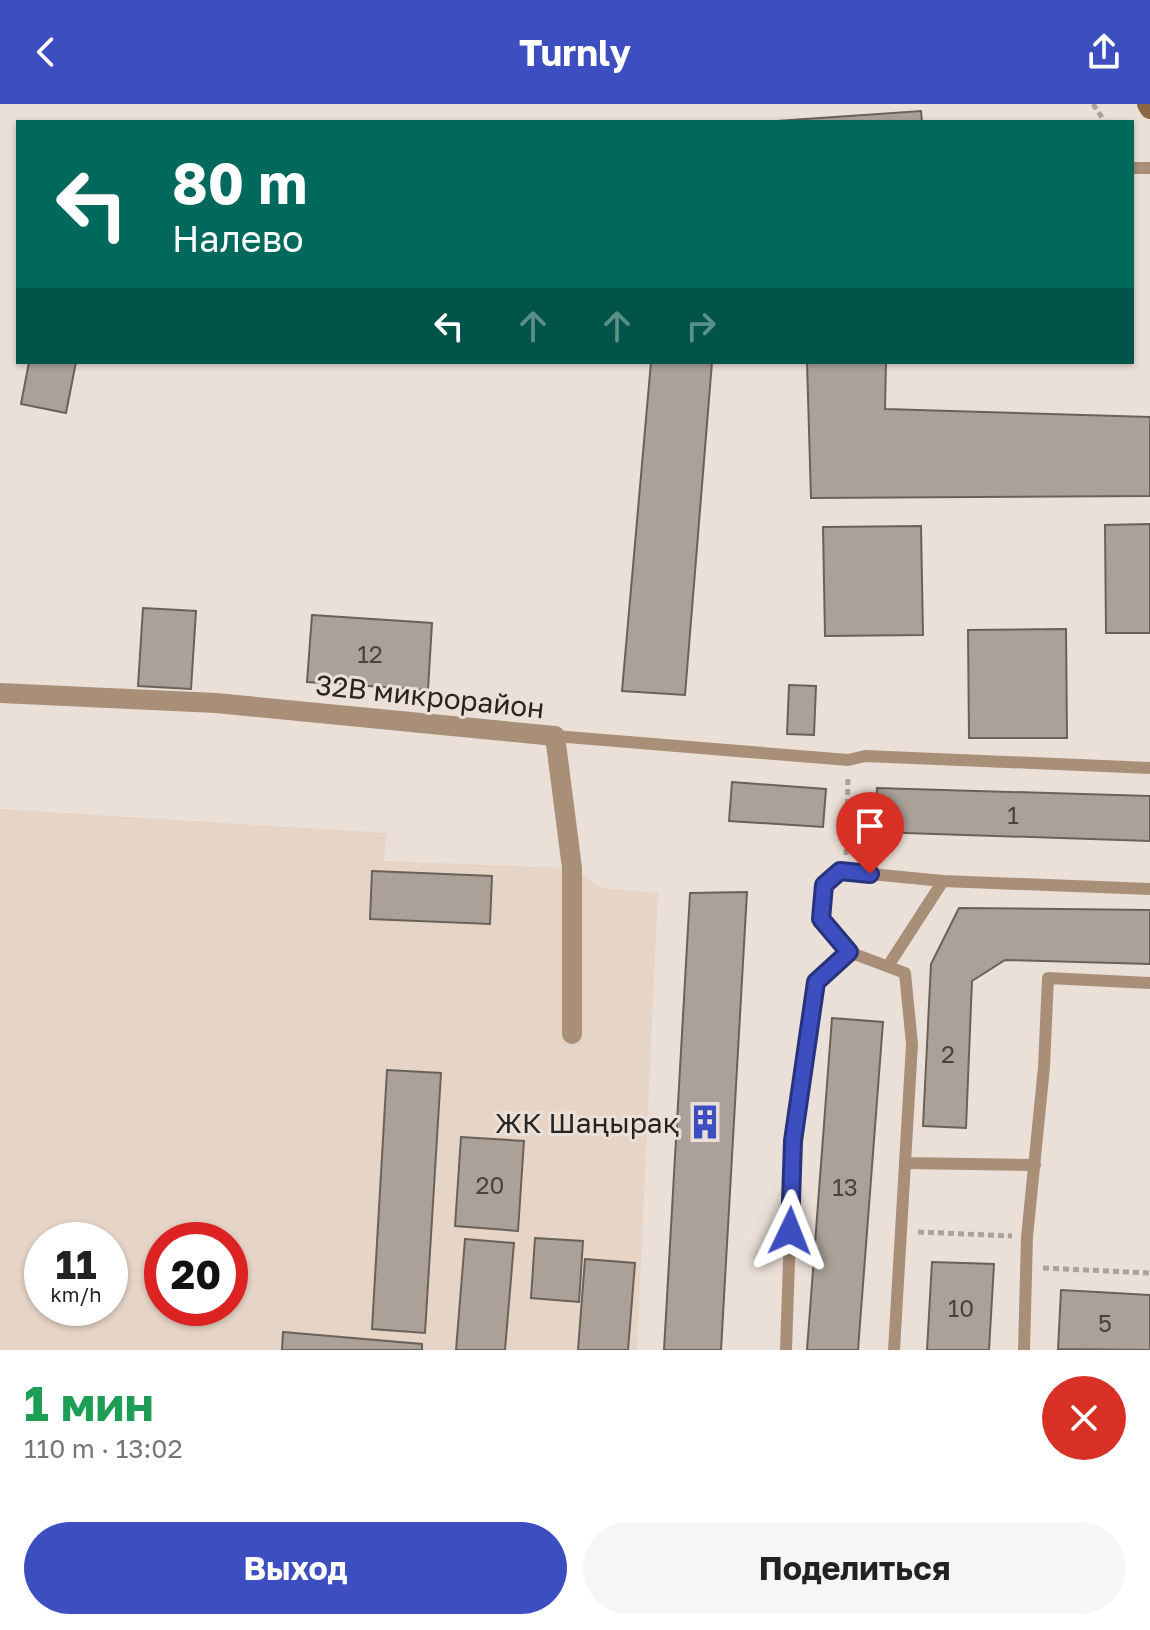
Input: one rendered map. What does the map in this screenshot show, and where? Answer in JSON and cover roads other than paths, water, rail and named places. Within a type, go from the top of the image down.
[{"type":"street","name":"32В микрорайон","points":[[0,693],[216,703],[555,736],[572,868],[572,1034]]},
{"type":"lane","points":[[555,736],[848,760],[865,756],[1150,768]]},
{"type":"lane","points":[[894,1350],[912,1044],[905,973],[849,952],[821,919],[824,885],[840,871],[943,881],[1150,889]]},
{"type":"lane","points":[[888,966],[943,881]]},
{"type":"lane","points":[[786,1350],[793,1141],[816,982],[849,952]]},
{"type":"lane","points":[[1024,1350],[1027,1237],[1044,1067],[1048,978],[1150,983]]},
{"type":"lane","points":[[905,1163],[1035,1165]]},
{"type":"place","name":"ЖК Шаңырақ","points":[[705,1122]]}]
